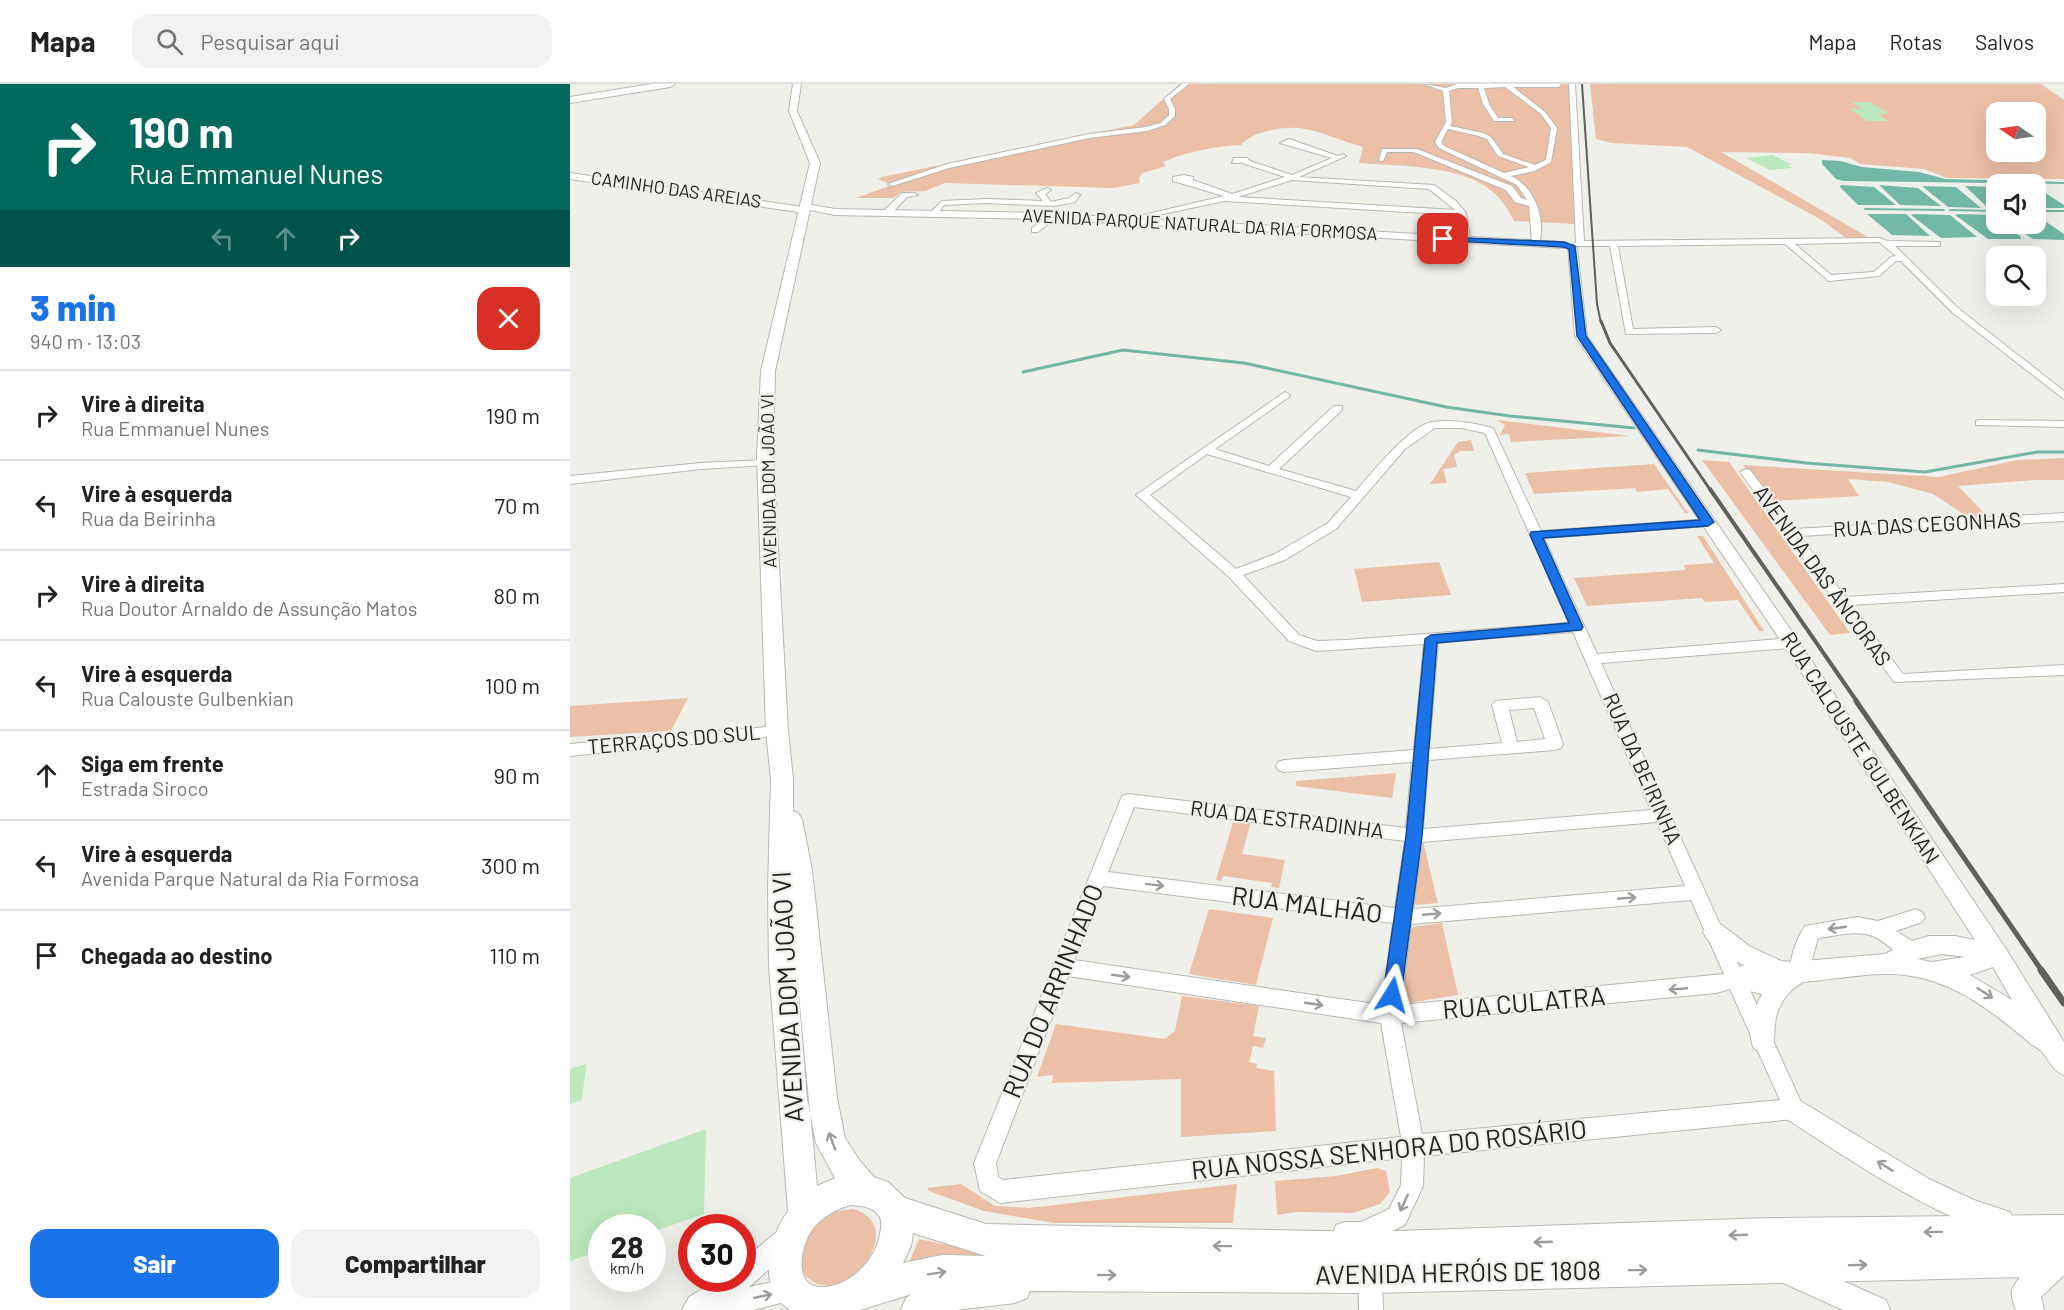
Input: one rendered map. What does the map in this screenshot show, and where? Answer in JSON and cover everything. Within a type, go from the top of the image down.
[{"type":"main road","points":[[570,100],[670,84]]},
{"type":"main road","name":"AVENIDA DOM JOÃO VI","points":[[797,84],[794,111],[814,163],[806,209],[786,284],[768,371],[765,456],[777,731],[782,779],[800,870],[822,1098],[831,1143],[849,1172],[864,1189]]},
{"type":"main road","name":"AVENIDA DOM JOÃO VI","points":[[782,779],[780,888],[782,967],[792,1099],[797,1225]]},
{"type":"main road","points":[[864,1189],[886,1198],[895,1211],[898,1225],[897,1242],[874,1288],[838,1302],[822,1304],[802,1300],[785,1274],[784,1255],[797,1225],[820,1202],[837,1193],[864,1189]]},
{"type":"main road","name":"AVENIDA HERÓIS DE 1808","points":[[895,1211],[986,1240],[1055,1243],[1369,1248],[1768,1234],[2055,1246]]},
{"type":"main road","name":"AVENIDA HERÓIS DE 1808","points":[[874,1288],[942,1271],[1048,1275],[1370,1276],[1779,1267],[2055,1246]]},
{"type":"main road","points":[[918,1310],[931,1301],[957,1291],[1016,1286],[1048,1275]]},
{"type":"street","points":[[892,184],[947,166],[1089,136],[1131,133],[1163,124],[1172,116],[1172,109],[1167,99],[1186,84]]},
{"type":"street","points":[[1572,84],[1574,245],[1880,240],[1904,258],[1956,311],[2064,396]]},
{"type":"street","points":[[1431,85],[1559,86]]},
{"type":"street","points":[[1431,85],[1446,90],[1457,86]]},
{"type":"street","points":[[1506,85],[1543,113],[1554,128],[1549,161],[1535,168],[1506,175]]},
{"type":"street","points":[[1481,86],[1486,104],[1496,120],[1512,120]]},
{"type":"street","points":[[1446,90],[1449,122],[1438,142],[1440,147],[1520,183],[1534,205],[1536,243]]},
{"type":"street","points":[[1446,127],[1481,134],[1489,138],[1500,155],[1535,168]]},
{"type":"street","points":[[1126,220],[1230,199],[1291,178],[1341,157],[1294,144]]},
{"type":"street","points":[[1381,160],[1384,150],[1415,150],[1509,188],[1523,203],[1534,205]]},
{"type":"street","points":[[1245,162],[1291,178],[1431,187],[1449,198],[1462,213],[1466,240]]},
{"type":"street","name":"CAMINHO DAS AREIAS","points":[[570,176],[788,205],[822,213]]},
{"type":"street","points":[[1188,181],[1230,199],[1462,213]]},
{"type":"street","points":[[1047,190],[1040,193],[1048,203]]},
{"type":"street","points":[[965,201],[972,194]]},
{"type":"street","points":[[1247,194],[1245,196],[1254,201]]},
{"type":"street","points":[[888,212],[905,195],[914,195]]},
{"type":"street","points":[[934,197],[942,203],[965,201],[1048,203],[1072,200],[1076,195]]},
{"type":"street","points":[[934,213],[942,203]]},
{"type":"street","points":[[1041,216],[1048,203]]},
{"type":"street","points":[[788,205],[822,213]]},
{"type":"street","name":"AVENIDA PARQUE NATURAL DA RIA FORMOSA","points":[[822,213],[888,212],[1041,216],[1574,245]]},
{"type":"street","points":[[1035,230],[1054,217]]},
{"type":"street","points":[[1788,242],[1829,278],[1876,274],[1894,260],[1904,258]]},
{"type":"street","points":[[1887,243],[1937,244]]},
{"type":"street","points":[[1614,244],[1629,332],[1716,330]]},
{"type":"street","name":"RUA CALOUSTE GULBENKIAN","points":[[1574,245],[1581,336],[1791,643],[1998,956],[2058,1055]]},
{"type":"street","points":[[1285,395],[1142,495],[1234,574],[1294,638],[1316,646],[1577,627]]},
{"type":"street","points":[[1270,470],[1338,408]]},
{"type":"street","points":[[1980,423],[2064,424]]},
{"type":"street","name":"RUA DA BEIRINHA","points":[[1359,496],[1401,447],[1432,425],[1461,425],[1489,430],[1794,1108]]},
{"type":"street","points":[[1208,451],[1359,496],[1332,526],[1280,557],[1234,574]]},
{"type":"street","points":[[570,480],[701,466],[765,456]]},
{"type":"street","name":"AVENIDA DAS ÂNCORAS","points":[[1746,472],[1899,679],[2064,670]]},
{"type":"street","name":"RUA DAS CEGONHAS","points":[[1791,533],[2064,517]]},
{"type":"street","points":[[1536,535],[1708,522]]},
{"type":"street","points":[[1842,601],[2064,588]]},
{"type":"street","points":[[1271,1247],[1294,1232],[1361,1233],[1397,1217],[1412,1186],[1413,1146],[1390,1015],[1414,836],[1431,639]]},
{"type":"street","points":[[1593,659],[1791,643]]},
{"type":"street","name":"TERRAÇOS DO SUL","points":[[570,750],[777,731]]},
{"type":"street","points":[[1284,766],[1511,748]]},
{"type":"street","name":"RUA DA ESTRADINHA","points":[[1128,800],[1414,836],[1662,815]]},
{"type":"street","name":"RUA DO ARRINHADO","points":[[988,1183],[985,1163],[1128,800]]},
{"type":"street","name":"RUA MALHÃO","points":[[1097,878],[1403,917],[1696,892]]},
{"type":"street","points":[[1890,963],[1910,950],[1960,938],[1967,933],[1970,914]]},
{"type":"street","points":[[1878,929],[1916,917]]},
{"type":"street","points":[[1763,1041],[1762,1020],[1765,1008],[1812,932],[1857,926],[1878,929],[1910,950]]},
{"type":"street","points":[[1714,932],[1741,953],[1787,974]]},
{"type":"street","points":[[1942,944],[1971,947],[1998,956]]},
{"type":"street","points":[[1929,971],[1964,967],[1998,956]]},
{"type":"street","points":[[1736,979],[1755,984],[1787,974],[1890,963],[1929,971],[1965,982],[1986,993],[2058,1055]]},
{"type":"street","name":"RUA CULATRA","points":[[1063,967],[1390,1015],[1716,985],[1736,979]]},
{"type":"street","points":[[1794,1108],[1930,1193],[1976,1216],[2055,1246],[2026,1292],[2030,1310]]},
{"type":"street","name":"RUA NOSSA SENHORA DO ROSÁRIO","points":[[988,1183],[1000,1192],[1413,1146],[1794,1108]]},
{"type":"street","points":[[756,1264],[797,1225]]},
{"type":"street","points":[[1779,1267],[1876,1310]]},
{"type":"street","points":[[1370,1276],[1371,1310]]},
{"type":"street","points":[[693,1310],[720,1292]]},
{"type":"street","points":[[693,1310],[802,1300]]},
{"type":"shaded area","points":[[1180,84],[1573,84],[1574,224],[1514,221],[1499,198],[1479,182],[1464,176],[1428,168],[1359,163],[1363,147],[1299,128],[1268,131],[1252,136],[1241,145],[1211,148],[1181,155],[1163,162],[1166,166],[1143,173],[1139,178],[1140,183],[1113,188],[945,183],[925,191],[901,192],[893,198],[856,198],[892,185],[878,179],[882,177],[1134,125]]},
{"type":"shaded area","points":[[1590,84],[2041,84],[2064,100],[2064,179],[2046,179],[2046,174],[1986,174],[1986,178],[1947,178],[1924,169],[1860,164],[1851,158],[1807,153],[1721,152],[1868,237],[1846,238],[1820,219],[1687,147],[1612,143],[1596,139]]},
{"type":"shaded area","points":[[1822,160],[1840,161],[1862,167],[1919,172],[1945,179],[1986,180],[1986,183],[1843,181],[1836,179],[1822,164]]},
{"type":"shaded area","points":[[2046,182],[2064,182],[2064,184],[2046,184]]},
{"type":"shaded area","points":[[1841,185],[1874,187],[1896,205],[1858,205],[1840,187]]},
{"type":"shaded area","points":[[1879,185],[1918,188],[1941,206],[1900,205]]},
{"type":"shaded area","points":[[1922,186],[1956,187],[1981,208],[1948,207]]},
{"type":"shaded area","points":[[1965,186],[1986,187],[1986,206]]},
{"type":"shaded area","points":[[2046,193],[2064,205],[2064,208],[2046,208]]},
{"type":"shaded area","points":[[1867,214],[1906,214],[1930,236],[1892,235]]},
{"type":"shaded area","points":[[1911,215],[1950,215],[1977,237],[1941,238]]},
{"type":"shaded area","points":[[1955,215],[1986,215],[1986,234],[2017,234],[2021,239],[1988,239]]},
{"type":"shaded area","points":[[2046,222],[2064,234],[2064,240],[2033,239],[2025,234],[2046,234]]},
{"type":"shaded area","points":[[1497,420],[1630,436],[1511,442],[1509,434],[1500,435],[1505,425]]},
{"type":"shaded area","points":[[1471,440],[1474,451],[1460,451],[1454,455],[1457,467],[1443,469],[1447,483],[1430,484],[1458,442]]},
{"type":"shaded area","points":[[2064,458],[2064,480],[1958,486],[1984,513],[1971,519],[1933,494],[1888,482],[1848,479],[1859,496],[1775,501],[1743,465],[1939,477],[2018,460]]},
{"type":"shaded area","points":[[1702,460],[1729,462],[1850,633],[1830,635]]},
{"type":"shaded area","points":[[1654,464],[1688,513],[1685,513],[1668,489],[1637,492],[1635,488],[1534,494],[1525,473]]},
{"type":"shaded area","points":[[1697,536],[1703,536],[1764,631],[1759,631],[1738,600],[1705,602],[1702,598],[1587,606],[1574,578],[1685,570],[1684,565],[1714,563]]},
{"type":"shaded area","points":[[1439,562],[1451,595],[1362,602],[1354,569]]},
{"type":"shaded area","points":[[688,698],[671,731],[570,737],[570,706]]},
{"type":"shaded area","points":[[1396,773],[1392,798],[1296,786],[1296,781]]},
{"type":"shaded area","points":[[1234,819],[1251,821],[1242,854],[1285,860],[1279,888],[1271,887],[1272,883],[1223,876],[1221,881],[1216,880]]},
{"type":"shaded area","points":[[1423,841],[1438,903],[1416,905],[1413,902]]},
{"type":"shaded area","points":[[1209,909],[1273,918],[1256,985],[1189,974]]},
{"type":"shaded area","points":[[1442,923],[1458,995],[1408,1003],[1400,997],[1409,934],[1413,927]]},
{"type":"shaded area","points":[[1182,996],[1259,1006],[1253,1036],[1266,1038],[1263,1048],[1253,1046],[1249,1062],[1257,1064],[1256,1068],[1274,1071],[1276,1131],[1181,1137],[1181,1079],[1052,1083],[1053,1075],[1037,1077],[1056,1024],[1165,1039],[1175,1031]]},
{"type":"shaded area","points":[[1377,1168],[1386,1171],[1390,1192],[1380,1204],[1353,1213],[1296,1212],[1277,1215],[1275,1181],[1336,1176]]},
{"type":"shaded area","points":[[961,1184],[995,1206],[1029,1208],[1237,1184],[1233,1223],[1054,1223],[984,1211],[929,1191],[927,1188]]},
{"type":"shaded area","points":[[854,1209],[870,1219],[876,1232],[874,1248],[866,1263],[853,1275],[838,1283],[822,1285],[808,1278],[802,1270],[800,1261],[801,1252],[810,1233],[832,1213]]},
{"type":"shaded area","points":[[919,1239],[985,1253],[1037,1256],[909,1263]]},
{"type":"building","points":[[1852,102],[1871,102],[1889,114],[1878,114],[1888,121],[1867,121],[1850,109],[1862,109]]},
{"type":"building","points":[[1773,155],[1792,165],[1788,165],[1792,168],[1770,170],[1746,158]]},
{"type":"building","points":[[586,1064],[582,1100],[570,1104],[570,1069]]},
{"type":"building","points":[[706,1129],[704,1214],[678,1214],[678,1223],[666,1227],[666,1214],[588,1214],[588,1255],[570,1261],[570,1178]]},
{"type":"waterway","points":[[1865,209],[1944,210]]},
{"type":"waterway","points":[[1950,210],[1986,211]]},
{"type":"waterway","points":[[2046,211],[2064,211]]},
{"type":"waterway","points":[[1023,372],[1123,350],[1244,363],[1446,407],[1510,416],[1634,428]]},
{"type":"waterway","points":[[1698,450],[1806,463],[1925,472],[2037,452],[2064,452]]},
{"type":"railway","points":[[1582,84],[1597,304],[1601,323]]},
{"type":"railway","points":[[1601,321],[1610,343],[1711,491]]},
{"type":"railway","points":[[1710,489],[1858,703]]},
{"type":"railway","points":[[1856,701],[2042,971]]},
{"type":"railway","points":[[2041,970],[2064,1003]]},
{"type":"route","points":[[1392,995],[1414,836],[1431,639],[1577,627],[1536,535],[1708,522],[1581,336],[1572,248],[1564,245],[1443,239]]}]
